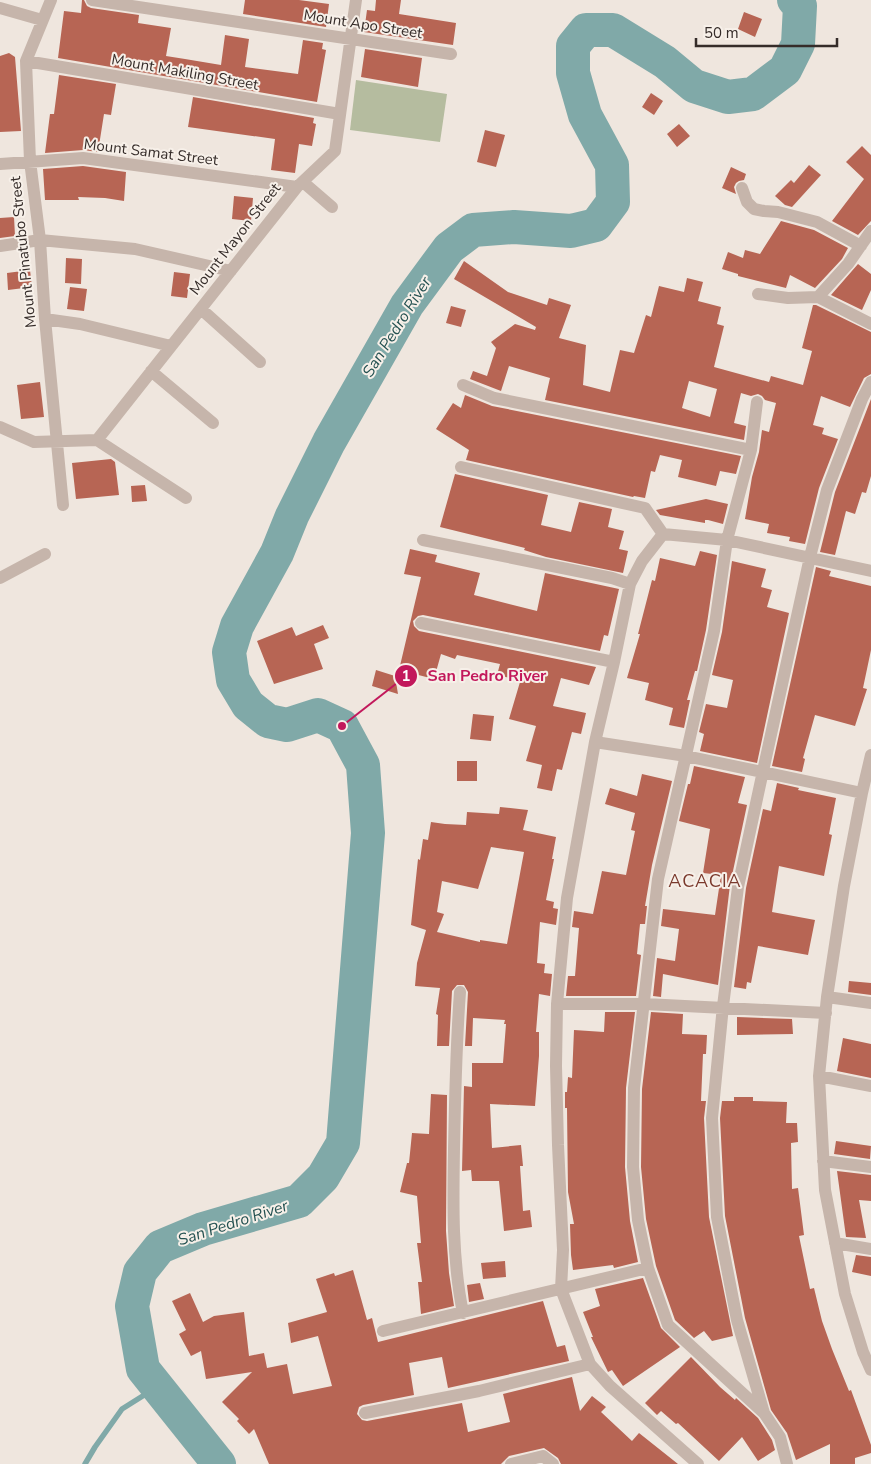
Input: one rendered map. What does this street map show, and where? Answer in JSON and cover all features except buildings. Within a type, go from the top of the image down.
[{"type":"street","name":"Mount Pinatubo Street","points":[[50,0],[26,61],[30,161],[40,240],[45,318],[64,505]]},
{"type":"street","name":"Mount Apo Street","points":[[92,0],[451,54]]},
{"type":"street","name":"Mount Mayon Street","points":[[96,440],[300,184],[335,151],[356,0]]},
{"type":"street","points":[[0,8],[42,20]]},
{"type":"street","name":"Mount Makiling Street","points":[[26,61],[340,114]]},
{"type":"street","name":"Mount Samat Street","points":[[0,164],[83,158],[300,184]]},
{"type":"street","points":[[300,184],[332,207]]},
{"type":"street","points":[[742,188],[747,202],[754,209],[784,213],[817,222],[861,246]]},
{"type":"street","points":[[818,297],[848,264],[871,231]]},
{"type":"street","points":[[0,246],[40,240],[135,250],[230,271]]},
{"type":"street","points":[[758,294],[788,298],[818,297],[871,324]]},
{"type":"street","points":[[201,309],[260,362]]},
{"type":"street","points":[[45,318],[80,324],[171,346]]},
{"type":"street","points":[[151,371],[213,423]]},
{"type":"street","points":[[764,1413],[737,1320],[716,1217],[712,1118],[723,1006],[738,887],[810,557],[828,490],[862,400],[871,382]]},
{"type":"street","points":[[463,385],[494,398],[751,450]]},
{"type":"street","points":[[757,402],[751,450],[727,540],[714,631],[658,879],[634,1088],[633,1167],[638,1220],[648,1268],[668,1325],[764,1413],[780,1438],[787,1464]]},
{"type":"street","points":[[0,427],[34,442],[96,440],[186,498]]},
{"type":"street","points":[[461,467],[645,508],[663,534],[727,540],[871,571]]},
{"type":"street","points":[[663,534],[642,561],[630,584],[595,742],[567,898],[557,1004],[557,1125],[563,1250],[561,1289],[590,1364],[610,1386],[698,1464]]},
{"type":"street","points":[[423,540],[612,578],[630,584]]},
{"type":"street","points":[[0,578],[45,554]]},
{"type":"street","points":[[421,623],[614,662]]},
{"type":"street","points":[[595,742],[686,756],[762,772],[866,787]]},
{"type":"street","points":[[871,755],[866,787],[844,886],[827,997],[819,1076],[825,1190],[845,1294],[863,1352],[871,1370]]},
{"type":"street","points":[[460,992],[456,1058],[453,1199],[457,1284],[463,1313]]},
{"type":"street","points":[[827,997],[871,1003]]},
{"type":"street","points":[[557,1004],[723,1006],[826,1013]]},
{"type":"street","points":[[819,1076],[871,1086]]},
{"type":"street","points":[[823,1161],[871,1167]]},
{"type":"street","points":[[835,1243],[871,1249]]},
{"type":"street","points":[[383,1332],[648,1268]]},
{"type":"street","points":[[365,1413],[479,1391],[590,1364]]},
{"type":"street","points":[[511,1464],[543,1456],[553,1464]]},
{"type":"green space","points":[[356,80],[447,94],[440,142],[350,130]]},
{"type":"waterway","name":"San Pedro River","points":[[219,1464],[143,1369],[132,1306],[140,1272],[160,1247],[203,1229],[299,1201],[323,1177],[343,1143],[368,833],[363,765],[342,726],[318,715],[287,725],[268,721],[248,705],[233,680],[229,652],[237,626],[277,553],[292,516],[329,442],[407,305],[449,248],[473,230],[514,227],[571,231],[596,225],[613,202],[612,165],[585,115],[573,73],[573,46],[586,30],[613,30],[665,62],[694,86],[728,97],[753,94],[785,70],[798,44],[800,6],[794,0]]},
{"type":"waterway","points":[[85,1464],[122,1409],[157,1387]]},
{"type":"place","name":"San Pedro River","points":[[342,726]]},
{"type":"district","name":"ACACIA","points":[[705,881]]}]
